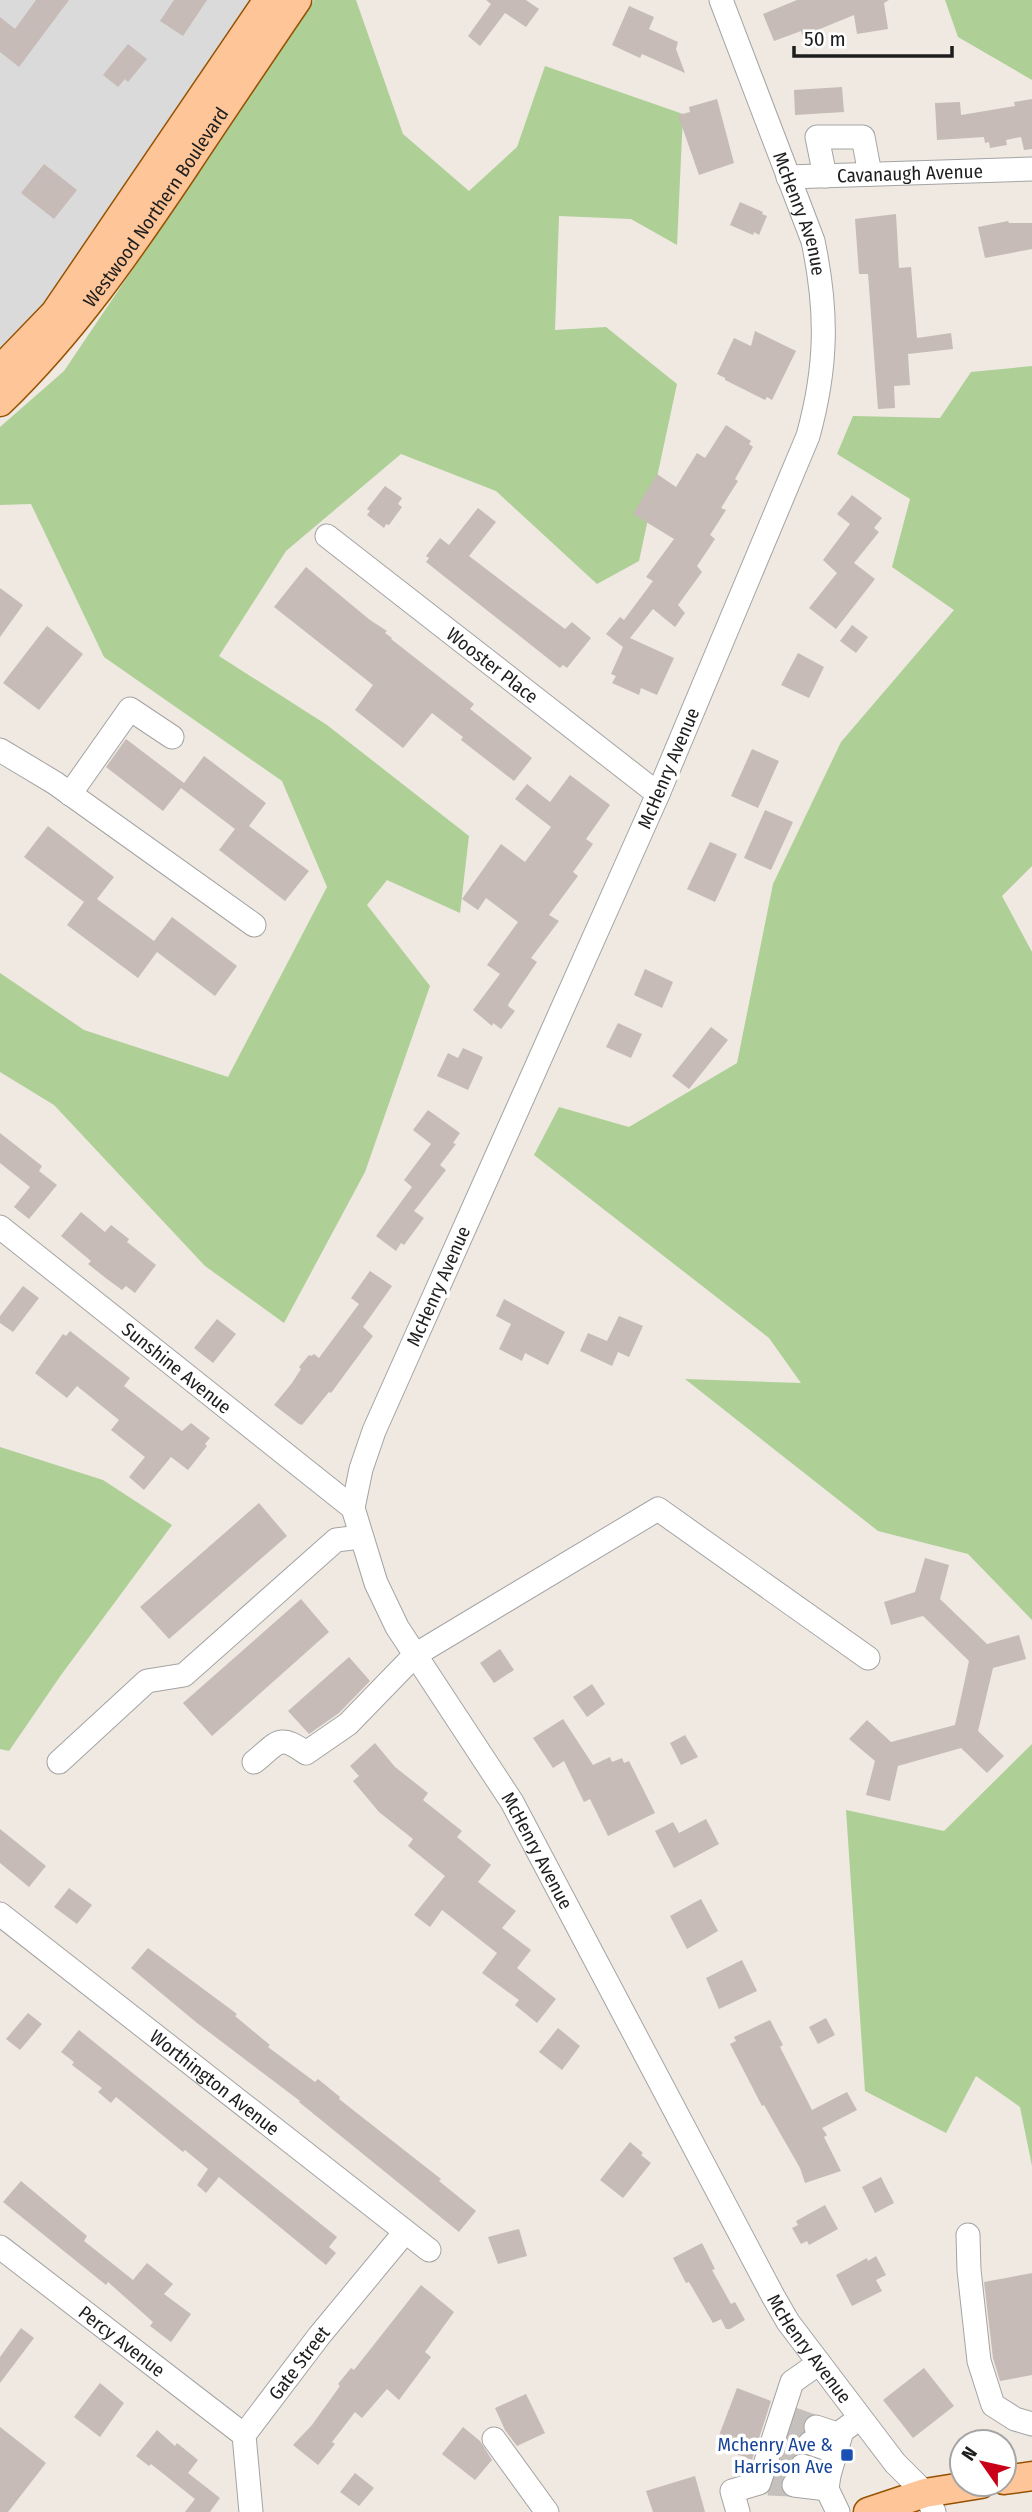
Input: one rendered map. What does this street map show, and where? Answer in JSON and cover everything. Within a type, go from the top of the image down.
[{"type":"main road","name":"Westwood Northern Boulevard","points":[[0,370],[55,313],[268,0]]},
{"type":"main road","name":"Westwood Northern Boulevard","points":[[0,402],[35,368],[85,310],[297,0]]},
{"type":"main road","points":[[868,2512],[930,2502],[948,2496]]},
{"type":"street","name":"McHenry Avenue","points":[[721,0],[813,241],[825,319],[824,359],[818,398],[808,436],[658,794],[374,1431],[361,1469],[353,1508],[376,1583],[397,1627],[512,1802],[788,2322],[895,2463],[930,2502]]},
{"type":"street","points":[[825,176],[817,137],[863,137],[870,174]]},
{"type":"street","name":"Cavanaugh Avenue","points":[[788,177],[1032,169]]},
{"type":"street","name":"Wooster Place","points":[[327,536],[658,794]]},
{"type":"street","points":[[70,794],[130,709],[172,737]]},
{"type":"street","points":[[0,750],[70,794],[254,925]]},
{"type":"street","name":"Sunshine Avenue","points":[[0,1227],[353,1508]]},
{"type":"street","points":[[254,1762],[279,1741],[290,1741],[306,1753],[348,1724],[415,1655],[658,1508],[868,1658]]},
{"type":"street","points":[[60,1762],[148,1681],[184,1675],[336,1540],[360,1537]]},
{"type":"street","name":"Worthington Avenue","points":[[0,1914],[429,2250]]},
{"type":"street","name":"Gate Street","points":[[244,2435],[319,2336],[405,2232]]},
{"type":"street","points":[[968,2235],[979,2361],[993,2405],[1015,2419],[1032,2424]]},
{"type":"street","name":"Percy Avenue","points":[[0,2247],[244,2435]]},
{"type":"street","points":[[738,2512],[732,2491],[763,2483],[783,2425],[792,2382],[819,2363]]},
{"type":"street","points":[[838,2512],[828,2482],[842,2431],[860,2418]]},
{"type":"street","points":[[244,2435],[251,2512]]},
{"type":"street","points":[[813,2435],[838,2444]]},
{"type":"street","points":[[494,2439],[547,2512]]},
{"type":"street","points":[[798,2476],[828,2482]]},
{"type":"shaded area","points":[[0,0],[268,0],[0,370]]},
{"type":"green space","points":[[314,0],[356,0],[403,134],[469,191],[517,147],[545,66],[683,114],[677,245],[631,219],[559,216],[555,330],[606,327],[677,384],[639,561],[597,584],[496,491],[401,454],[286,551],[219,656],[327,725],[469,836],[460,913],[387,880],[367,905],[430,986],[365,1172],[284,1323],[205,1266],[54,1105],[0,1072],[0,973],[84,1030],[228,1077],[327,887],[282,781],[104,657],[31,504],[0,505],[0,427],[64,371]]},
{"type":"green space","points":[[945,0],[1032,0],[1032,80],[958,37]]},
{"type":"green space","points":[[1032,366],[1032,866],[1002,896],[1032,952],[1032,1620],[968,1554],[878,1531],[685,1379],[801,1383],[769,1338],[534,1155],[559,1107],[629,1127],[737,1063],[773,884],[841,742],[954,610],[892,567],[910,499],[837,454],[853,416],[940,418],[971,372]]},
{"type":"green space","points":[[0,1447],[103,1480],[172,1525],[61,1675],[9,1751],[0,1749]]},
{"type":"green space","points":[[1032,1744],[1032,2166],[1020,2107],[976,2076],[946,2133],[865,2091],[846,1810],[944,1831]]},
{"type":"building","points":[[36,0],[69,0],[19,67],[0,52],[0,17],[15,29]]},
{"type":"building","points":[[174,0],[207,0],[183,36],[160,21]]},
{"type":"building","points":[[486,0],[526,0],[539,9],[526,27],[505,13],[480,46],[468,36],[491,4]]},
{"type":"building","points":[[797,0],[889,0],[884,3],[888,29],[857,34],[854,15],[803,36],[801,31],[774,41],[763,14]]},
{"type":"building","points":[[629,6],[654,17],[649,29],[678,42],[676,49],[685,73],[642,54],[640,58],[612,45]]},
{"type":"building","points":[[128,44],[147,59],[128,82],[125,79],[118,87],[103,75]]},
{"type":"building","points":[[842,87],[844,112],[795,115],[794,90]]},
{"type":"building","points":[[717,99],[734,163],[699,175],[678,115],[690,112],[689,107]]},
{"type":"building","points":[[1032,99],[1032,149],[1024,150],[1021,137],[1006,140],[1007,145],[990,148],[984,137],[937,140],[935,103],[960,102],[961,115],[1015,106],[1014,102]]},
{"type":"building","points":[[44,164],[77,190],[54,219],[21,193]]},
{"type":"building","points":[[740,202],[767,216],[759,235],[730,225]]},
{"type":"building","points":[[896,214],[899,268],[911,267],[917,338],[951,333],[953,349],[908,354],[910,385],[894,386],[895,408],[878,409],[868,274],[859,274],[855,219]]},
{"type":"building","points":[[1008,221],[1032,223],[1032,249],[985,258],[978,227]]},
{"type":"building","points":[[755,331],[796,351],[772,400],[767,397],[765,400],[717,374],[734,338],[751,346]]},
{"type":"building","points":[[726,425],[751,441],[749,444],[753,447],[735,479],[738,481],[721,508],[726,510],[710,535],[715,539],[697,566],[702,572],[678,605],[685,613],[675,627],[653,609],[630,638],[674,658],[657,695],[641,688],[639,695],[612,683],[616,676],[611,674],[623,647],[606,634],[620,617],[624,620],[653,581],[646,577],[674,539],[633,514],[657,474],[676,487],[697,453],[705,458]]},
{"type":"building","points":[[385,486],[402,498],[398,504],[402,507],[384,528],[367,515],[370,511],[367,509]]},
{"type":"building","points":[[852,495],[882,518],[874,528],[879,532],[854,563],[875,579],[836,629],[809,608],[837,573],[823,560],[850,524],[837,514]]},
{"type":"building","points":[[478,508],[496,522],[469,556],[565,629],[572,622],[591,638],[567,668],[563,665],[560,668],[426,562],[429,558],[426,556],[440,538],[449,545]]},
{"type":"building","points":[[306,567],[474,704],[470,709],[532,758],[514,781],[461,740],[463,737],[432,713],[403,748],[355,710],[373,685],[274,607]]},
{"type":"building","points":[[0,588],[23,605],[0,637]]},
{"type":"building","points":[[852,625],[868,637],[856,653],[840,641]]},
{"type":"building","points":[[47,626],[83,654],[39,710],[3,683]]},
{"type":"building","points":[[798,653],[824,667],[809,698],[781,685]]},
{"type":"building","points":[[126,739],[184,783],[204,756],[266,803],[249,826],[309,871],[285,901],[219,850],[235,829],[181,788],[163,811],[106,767]]},
{"type":"building","points":[[752,749],[779,761],[758,808],[731,796]]},
{"type":"building","points":[[570,775],[610,805],[586,839],[593,844],[573,872],[578,876],[549,915],[559,921],[531,958],[537,962],[509,1003],[508,1006],[515,1011],[501,1029],[493,1023],[492,1026],[473,1010],[500,974],[487,965],[518,922],[486,898],[478,910],[462,899],[501,844],[525,862],[551,827],[515,799],[527,784],[550,802]]},
{"type":"building","points":[[765,810],[793,822],[771,870],[744,858]]},
{"type":"building","points":[[48,826],[114,877],[97,899],[154,941],[172,917],[237,966],[215,996],[157,952],[138,978],[67,925],[84,902],[24,857]]},
{"type":"building","points":[[710,842],[737,854],[715,902],[687,889]]},
{"type":"building","points":[[645,969],[673,982],[662,1008],[634,995]]},
{"type":"building","points":[[618,1023],[642,1034],[631,1058],[606,1047]]},
{"type":"building","points":[[711,1027],[728,1040],[689,1089],[672,1076]]},
{"type":"building","points":[[463,1048],[483,1057],[468,1090],[437,1076],[448,1053],[458,1058]]},
{"type":"building","points":[[428,1110],[460,1133],[453,1143],[456,1144],[440,1165],[446,1170],[414,1211],[424,1218],[404,1245],[401,1243],[396,1251],[376,1236],[412,1187],[404,1180],[431,1144],[413,1130]]},
{"type":"building","points":[[0,1133],[42,1166],[39,1171],[57,1185],[29,1219],[14,1207],[30,1187],[0,1163]]},
{"type":"building","points":[[81,1212],[105,1232],[111,1225],[156,1265],[135,1293],[126,1286],[122,1290],[107,1279],[88,1264],[91,1261],[61,1236]]},
{"type":"building","points":[[370,1271],[392,1286],[363,1327],[373,1336],[331,1393],[329,1392],[302,1425],[299,1424],[274,1405],[292,1383],[301,1369],[299,1367],[309,1355],[314,1354],[319,1358],[359,1304],[351,1298]]},
{"type":"building","points":[[23,1286],[39,1298],[13,1332],[0,1323],[0,1316]]},
{"type":"building","points":[[504,1299],[565,1332],[548,1365],[525,1353],[522,1361],[499,1349],[511,1324],[496,1316]]},
{"type":"building","points":[[619,1316],[643,1326],[629,1357],[618,1352],[612,1366],[580,1351],[588,1333],[607,1341]]},
{"type":"building","points":[[217,1319],[236,1334],[213,1363],[194,1348]]},
{"type":"building","points":[[70,1331],[130,1378],[124,1386],[182,1431],[191,1423],[210,1438],[188,1470],[171,1457],[144,1490],[129,1477],[145,1457],[111,1430],[119,1420],[77,1386],[67,1398],[35,1373],[63,1334],[66,1336]]},
{"type":"building","points":[[259,1503],[287,1536],[169,1639],[140,1607]]},
{"type":"building","points":[[925,1558],[949,1565],[940,1599],[987,1644],[1019,1635],[1026,1659],[993,1668],[978,1731],[1004,1756],[987,1773],[961,1748],[898,1766],[890,1801],[866,1795],[875,1761],[849,1739],[867,1720],[891,1742],[955,1725],[969,1661],[923,1616],[891,1625],[884,1602],[915,1592]]},
{"type":"building","points":[[301,1599],[329,1632],[212,1736],[183,1703]]},
{"type":"building","points":[[500,1649],[514,1670],[494,1683],[480,1663]]},
{"type":"building","points":[[349,1657],[370,1681],[339,1713],[309,1734],[288,1711]]},
{"type":"building","points":[[592,1684],[605,1704],[587,1717],[573,1697]]},
{"type":"building","points":[[563,1719],[593,1765],[610,1757],[612,1762],[622,1758],[624,1763],[629,1761],[655,1813],[608,1836],[590,1799],[584,1802],[564,1761],[553,1768],[533,1738]]},
{"type":"building","points":[[685,1735],[698,1757],[681,1765],[670,1743]]},
{"type":"building","points":[[375,1743],[395,1767],[428,1793],[423,1800],[462,1831],[457,1837],[491,1865],[478,1882],[516,1911],[502,1928],[531,1950],[517,1968],[556,1999],[537,2023],[515,2005],[519,2000],[482,1973],[497,1953],[442,1910],[430,1927],[414,1915],[445,1876],[408,1846],[413,1839],[379,1812],[353,1781],[359,1776],[350,1766]]},
{"type":"building","points":[[706,1819],[719,1844],[674,1868],[655,1831],[673,1822],[679,1833]]},
{"type":"building","points":[[0,1829],[46,1866],[29,1887],[0,1863]]},
{"type":"building","points":[[69,1888],[92,1905],[77,1924],[54,1907]]},
{"type":"building","points":[[701,1899],[718,1931],[687,1949],[670,1916]]},
{"type":"building","points":[[148,1948],[237,2014],[235,2016],[270,2045],[268,2047],[315,2082],[318,2079],[340,2097],[339,2099],[441,2179],[439,2181],[476,2211],[459,2232],[300,2101],[197,2023],[131,1968]]},
{"type":"building","points":[[742,1960],[757,1991],[719,2009],[706,1978]]},
{"type":"building","points":[[28,2013],[42,2024],[20,2050],[6,2039]]},
{"type":"building","points":[[826,2018],[835,2035],[818,2044],[809,2027]]},
{"type":"building","points":[[770,2020],[783,2045],[780,2047],[812,2110],[847,2092],[857,2110],[822,2128],[841,2171],[805,2183],[800,2168],[764,2105],[762,2106],[730,2044],[736,2041],[734,2037]]},
{"type":"building","points":[[558,2028],[580,2046],[562,2070],[539,2052]]},
{"type":"building","points":[[79,2030],[337,2237],[329,2247],[336,2253],[326,2265],[219,2177],[206,2193],[197,2185],[208,2169],[116,2097],[111,2103],[98,2092],[102,2088],[72,2065],[74,2062],[61,2052]]},
{"type":"building","points":[[630,2142],[651,2163],[623,2198],[600,2180]]},
{"type":"building","points":[[881,2177],[894,2203],[875,2213],[862,2187]]},
{"type":"building","points":[[21,2181],[87,2236],[84,2241],[133,2280],[147,2263],[173,2284],[164,2294],[191,2314],[171,2342],[150,2326],[153,2322],[108,2282],[106,2285],[3,2202]]},
{"type":"building","points":[[825,2205],[838,2229],[809,2245],[807,2241],[801,2244],[792,2228],[798,2225],[796,2221]]},
{"type":"building","points":[[519,2229],[527,2256],[498,2264],[488,2237]]},
{"type":"building","points":[[702,2243],[715,2269],[712,2270],[731,2304],[735,2302],[745,2320],[730,2329],[726,2329],[721,2319],[713,2323],[673,2258]]},
{"type":"building","points":[[876,2256],[886,2275],[876,2280],[882,2291],[852,2306],[836,2275]]},
{"type":"building","points":[[1032,2273],[1032,2375],[1000,2381],[993,2358],[984,2282]]},
{"type":"building","points":[[421,2285],[454,2312],[425,2352],[431,2357],[399,2400],[387,2389],[362,2418],[355,2412],[318,2465],[293,2445],[312,2425],[340,2386],[338,2384],[351,2368],[354,2370]]},
{"type":"building","points":[[21,2328],[34,2338],[0,2383],[0,2357]]},
{"type":"building","points":[[924,2368],[954,2406],[913,2438],[883,2400]]},
{"type":"building","points":[[100,2383],[124,2403],[100,2437],[74,2417]]},
{"type":"building","points":[[737,2388],[771,2401],[752,2460],[715,2446]]},
{"type":"building","points":[[526,2394],[545,2433],[517,2446],[505,2430],[495,2408]]},
{"type":"building","points":[[798,2409],[810,2415],[803,2422],[803,2431],[797,2439],[800,2452],[793,2455],[789,2461],[790,2472],[782,2477],[781,2488],[773,2485]]},
{"type":"building","points":[[0,2427],[46,2463],[8,2512],[0,2512]]},
{"type":"building","points":[[463,2427],[480,2441],[492,2460],[475,2480],[442,2454]]},
{"type":"building","points":[[157,2430],[175,2446],[177,2443],[198,2460],[188,2473],[220,2498],[210,2512],[185,2512],[195,2499],[151,2464],[149,2466],[136,2456]]},
{"type":"building","points":[[355,2473],[374,2488],[359,2506],[340,2492]]},
{"type":"building","points":[[695,2476],[705,2512],[653,2512],[646,2491]]},
{"type":"tunnel","points":[[791,2418],[816,2427]]},
{"type":"tunnel","points":[[785,2436],[810,2443]]},
{"type":"tunnel","points":[[777,2459],[802,2466]]},
{"type":"tunnel","points":[[768,2484],[794,2485]]},
{"type":"place","name":"Mchenry Ave & Harrison Ave","points":[[847,2455]]}]
